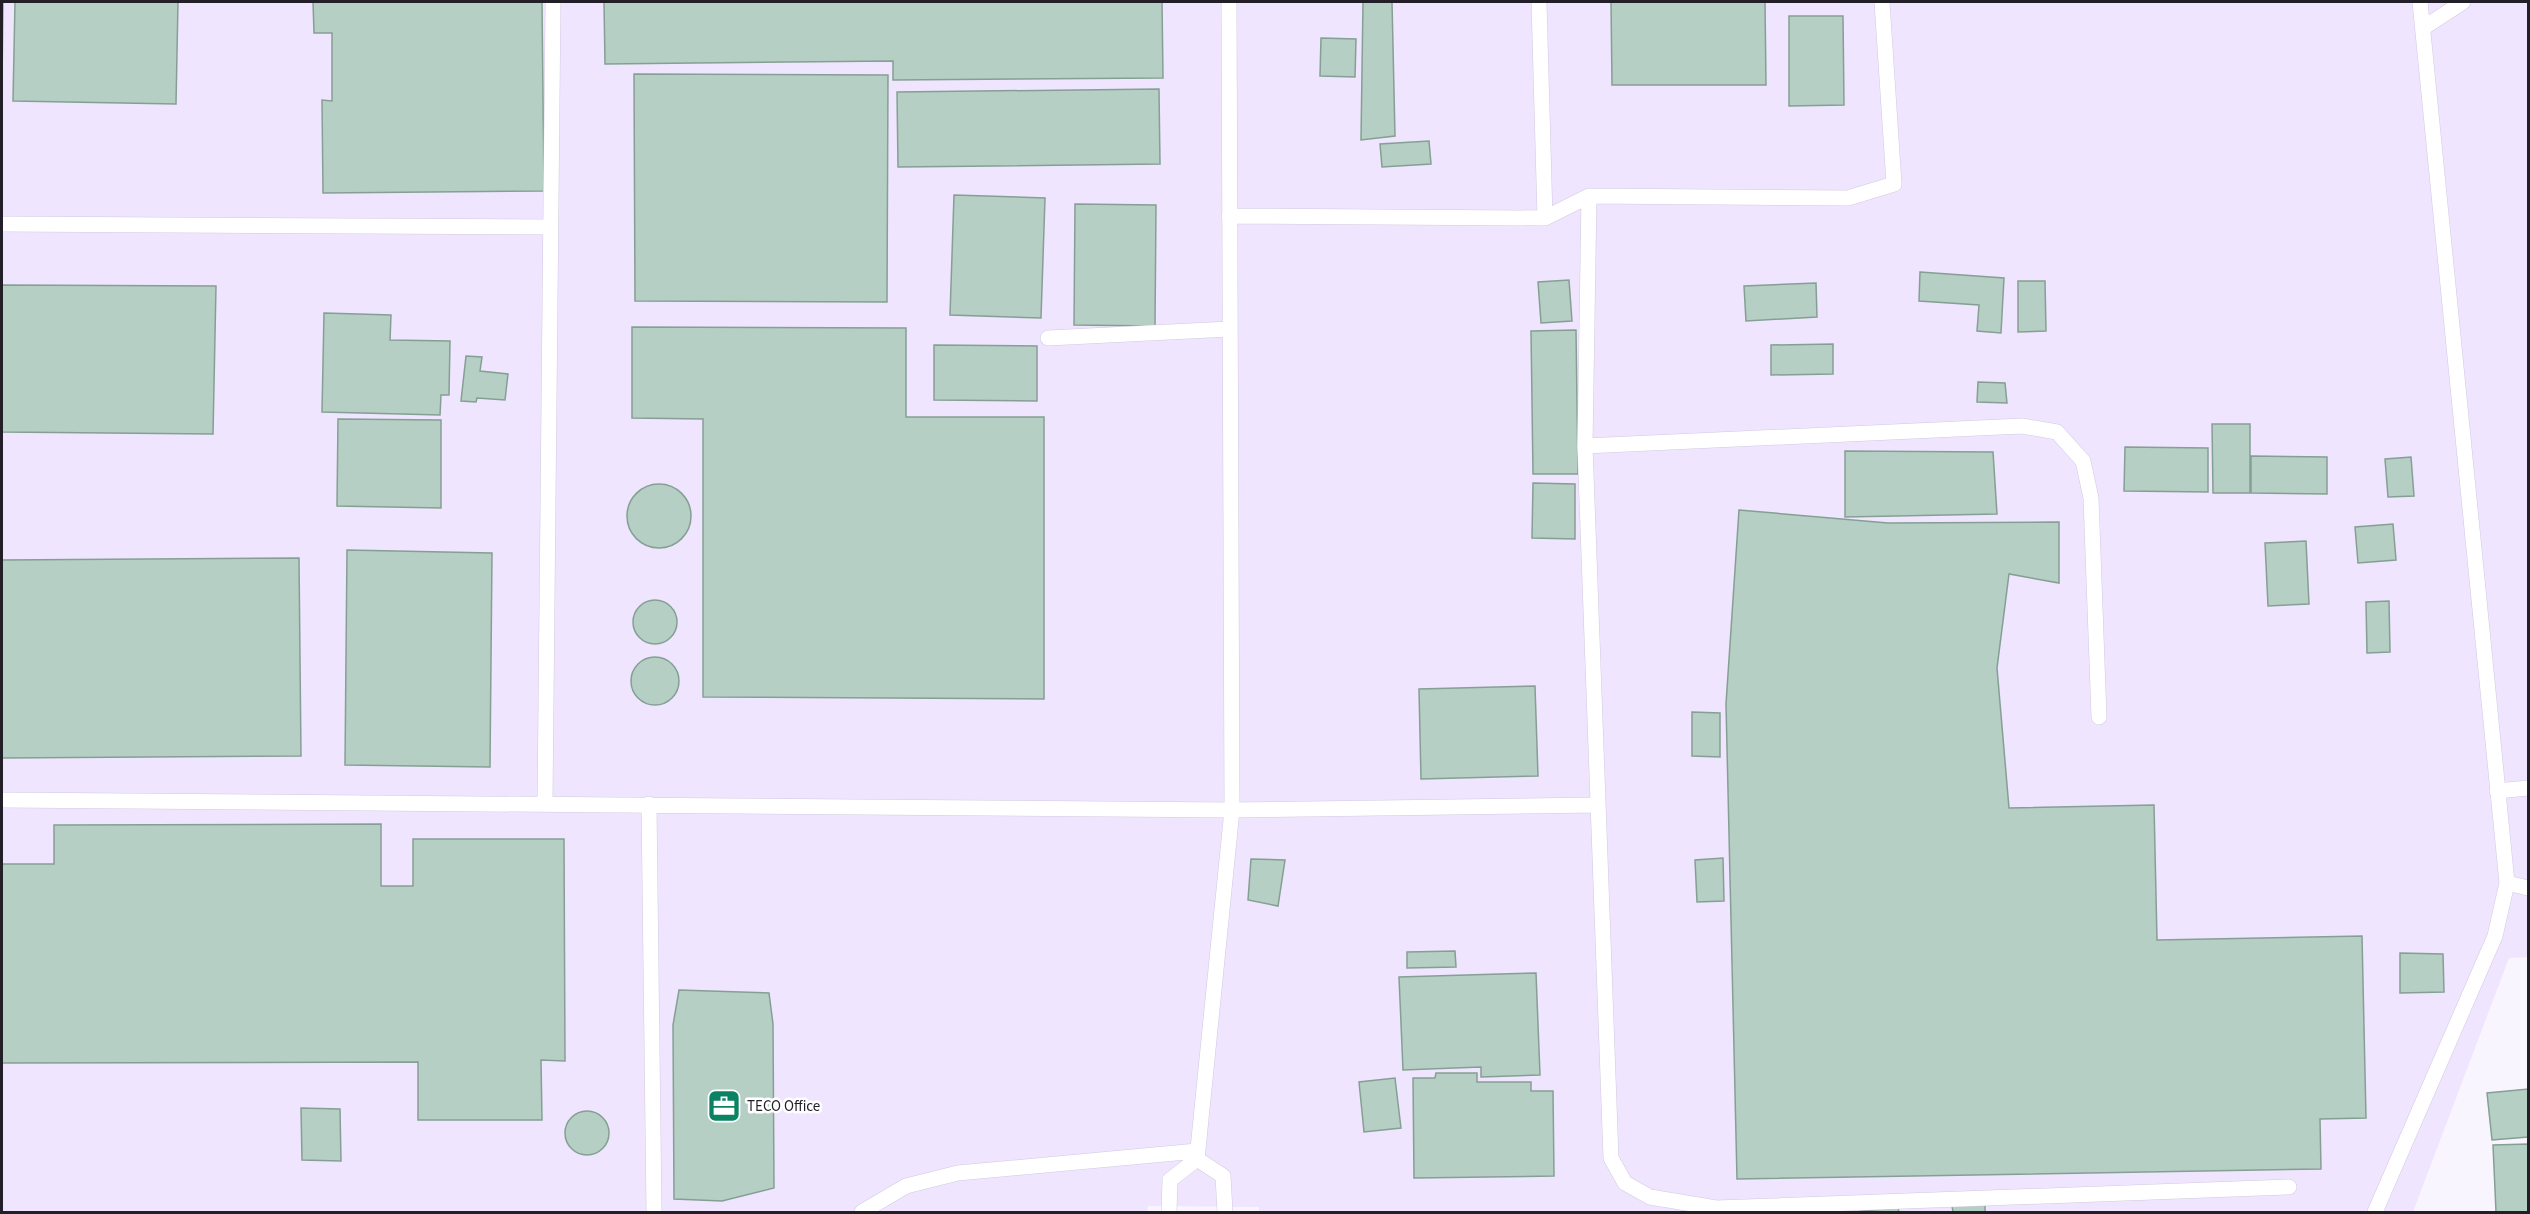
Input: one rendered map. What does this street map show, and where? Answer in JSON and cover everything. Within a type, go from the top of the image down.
[{"type":"lane","points":[[545,803],[553,2]]},
{"type":"lane","points":[[1169,1212],[1170,1180],[1197,1155],[1232,810],[1228,2]]},
{"type":"lane","points":[[1539,2],[1545,218]]},
{"type":"lane","points":[[1229,216],[1545,218],[1589,196],[1848,198],[1894,184],[1882,2]]},
{"type":"lane","points":[[2375,1212],[2495,936],[2507,883],[2420,2]]},
{"type":"lane","points":[[2423,28],[2463,2]]},
{"type":"lane","points":[[1589,196],[1585,446],[1598,805],[1611,1158],[1625,1183],[1650,1197],[1716,1208],[2289,1187]]},
{"type":"lane","points":[[2,224],[550,227]]},
{"type":"lane","points":[[1048,338],[1230,329]]},
{"type":"lane","points":[[1585,446],[2022,426],[2057,432],[2083,460],[2091,498],[2100,717]]},
{"type":"lane","points":[[2497,791],[2529,788]]},
{"type":"lane","points":[[2,800],[1232,810],[1598,805]]},
{"type":"lane","points":[[649,804],[654,1212]]},
{"type":"lane","points":[[2507,883],[2529,888]]},
{"type":"lane","points":[[862,1212],[906,1186],[958,1173],[1197,1155],[1223,1176],[1226,1212]]},
{"type":"shaded area","points":[[2,2],[2528,2],[2528,957],[2509,958],[2413,1212],[1259,1212],[1259,1207],[1148,1206],[1147,1212],[2,1212]]},
{"type":"building","points":[[2,2],[3,2],[2,85]]},
{"type":"building","points":[[15,2],[178,2],[176,104],[13,101]]},
{"type":"building","points":[[313,2],[542,2],[544,191],[323,193],[322,100],[332,101],[332,33],[314,33]]},
{"type":"building","points":[[604,2],[1162,2],[1163,78],[893,80],[893,61],[605,64]]},
{"type":"building","points":[[1363,2],[1392,2],[1395,136],[1361,140]]},
{"type":"building","points":[[1611,2],[1765,2],[1766,85],[1612,85]]},
{"type":"building","points":[[1789,16],[1843,16],[1844,105],[1789,106]]},
{"type":"building","points":[[1321,38],[1356,39],[1355,77],[1320,76]]},
{"type":"building","points":[[634,74],[888,75],[887,302],[635,301]]},
{"type":"building","points":[[1159,89],[1160,164],[898,167],[897,92]]},
{"type":"building","points":[[1429,141],[1431,164],[1382,167],[1380,144]]},
{"type":"building","points":[[954,195],[1045,198],[1041,318],[950,315]]},
{"type":"building","points":[[1075,204],[1156,205],[1155,326],[1074,325]]},
{"type":"building","points":[[1920,272],[2004,278],[2001,333],[1977,331],[1979,305],[1919,301]]},
{"type":"building","points":[[1569,280],[1572,321],[1541,323],[1538,282]]},
{"type":"building","points":[[2018,281],[2045,281],[2046,331],[2018,332]]},
{"type":"building","points":[[1816,283],[1817,317],[1746,321],[1744,286]]},
{"type":"building","points":[[2,285],[216,286],[213,434],[2,432]]},
{"type":"building","points":[[324,313],[391,315],[390,340],[450,341],[449,395],[441,395],[440,415],[322,412]]},
{"type":"building","points":[[632,327],[906,328],[906,417],[1044,417],[1044,699],[703,697],[703,419],[632,418]]},
{"type":"building","points":[[1576,330],[1578,474],[1533,474],[1531,331]]},
{"type":"building","points":[[1833,344],[1833,374],[1771,375],[1771,345]]},
{"type":"building","points":[[934,345],[1037,346],[1037,401],[934,400]]},
{"type":"building","points":[[466,356],[482,357],[480,371],[508,374],[505,400],[477,398],[476,402],[461,401]]},
{"type":"building","points":[[1978,382],[2005,383],[2007,403],[1977,402]]},
{"type":"building","points":[[338,419],[441,420],[441,508],[337,506]]},
{"type":"building","points":[[2212,424],[2250,424],[2250,493],[2213,493]]},
{"type":"building","points":[[2125,447],[2208,448],[2208,492],[2124,491]]},
{"type":"building","points":[[1845,451],[1993,452],[1997,514],[1845,517]]},
{"type":"building","points":[[2251,456],[2327,457],[2327,494],[2251,493]]},
{"type":"building","points":[[2411,457],[2414,496],[2388,497],[2385,459]]},
{"type":"building","points":[[1533,483],[1575,484],[1575,539],[1532,538]]},
{"type":"building","points":[[659,484],[671,486],[682,493],[689,504],[691,516],[689,528],[682,539],[671,546],[659,548],[647,546],[636,539],[629,528],[627,516],[629,504],[636,493],[647,486]]},
{"type":"building","points":[[1739,510],[1888,523],[2059,522],[2059,583],[2009,574],[1997,668],[2009,808],[2154,805],[2157,940],[2362,936],[2366,1118],[2320,1119],[2321,1169],[1737,1179],[1726,704]]},
{"type":"building","points":[[2393,524],[2396,560],[2358,563],[2355,527]]},
{"type":"building","points":[[2306,541],[2309,604],[2268,606],[2265,543]]},
{"type":"building","points":[[347,550],[492,553],[490,767],[345,765]]},
{"type":"building","points":[[299,558],[301,756],[2,758],[2,560]]},
{"type":"building","points":[[655,600],[670,607],[677,622],[670,637],[655,644],[640,637],[633,622],[640,607]]},
{"type":"building","points":[[2389,601],[2390,652],[2367,653],[2366,602]]},
{"type":"building","points":[[650,657],[660,657],[672,664],[679,676],[679,686],[672,698],[660,705],[650,705],[635,694],[631,686],[631,676],[642,661]]},
{"type":"building","points":[[1535,686],[1538,776],[1421,779],[1419,689]]},
{"type":"building","points":[[1692,712],[1720,713],[1720,757],[1692,756]]},
{"type":"building","points":[[381,824],[381,886],[413,886],[413,839],[564,839],[565,1061],[541,1060],[542,1120],[418,1120],[418,1062],[2,1063],[2,864],[54,864],[54,825]]},
{"type":"building","points":[[1723,858],[1724,901],[1697,902],[1695,860]]},
{"type":"building","points":[[1251,859],[1285,860],[1278,906],[1248,900]]},
{"type":"building","points":[[1455,951],[1456,967],[1407,968],[1407,952]]},
{"type":"building","points":[[2400,953],[2443,954],[2444,992],[2400,993]]},
{"type":"building","points":[[1536,973],[1540,1075],[1481,1077],[1481,1067],[1403,1070],[1399,977]]},
{"type":"building","name":"TECO Office","points":[[679,990],[769,993],[773,1024],[774,1188],[722,1201],[674,1199],[673,1025]]},
{"type":"building","points":[[1436,1073],[1477,1073],[1477,1082],[1531,1082],[1531,1091],[1553,1091],[1554,1176],[1414,1178],[1413,1078],[1435,1078]]},
{"type":"building","points":[[1395,1078],[1401,1128],[1364,1132],[1359,1082]]},
{"type":"building","points":[[2528,1089],[2528,1137],[2492,1140],[2487,1093]]},
{"type":"building","points":[[301,1108],[340,1109],[341,1161],[302,1160]]},
{"type":"building","points":[[587,1111],[602,1118],[609,1133],[602,1148],[587,1155],[572,1148],[565,1133],[572,1118]]},
{"type":"building","points":[[2528,1144],[2528,1212],[2496,1212],[2493,1145]]},
{"type":"building","points":[[1985,1204],[1985,1212],[1953,1212],[1952,1206]]},
{"type":"building","points":[[1898,1208],[1899,1212],[1860,1212],[1860,1211]]},
{"type":"place","name":"TECO Office","points":[[724,1106]]}]
